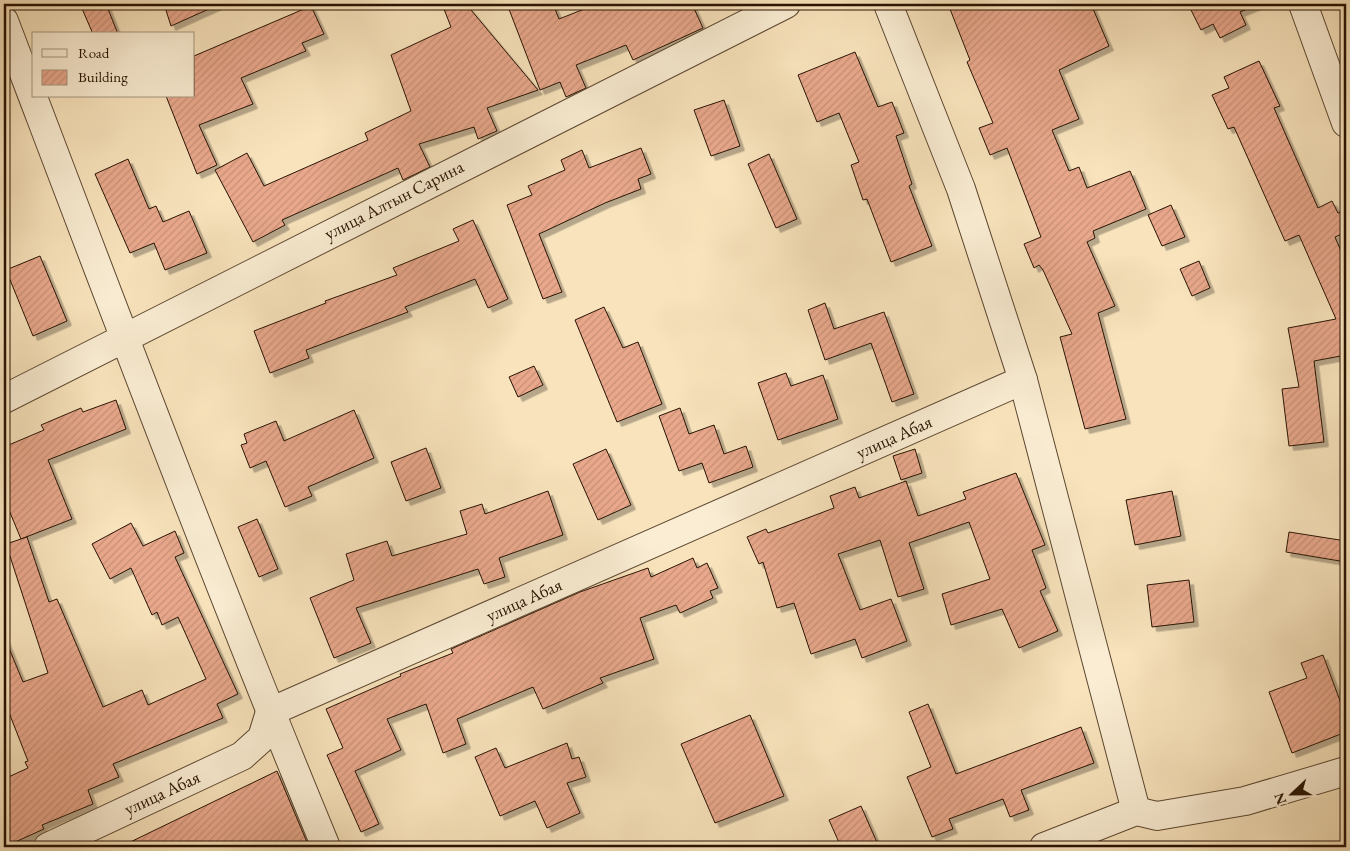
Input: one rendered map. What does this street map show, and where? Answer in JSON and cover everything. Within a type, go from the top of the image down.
[{"type":"street","name":"улица Алтын Сарина","points":[[4,399],[123,336],[786,4]]},
{"type":"street","points":[[888,4],[961,189],[1023,380],[1136,811]]},
{"type":"street","points":[[1303,4],[1346,123]]},
{"type":"street","points":[[4,21],[32,95]]},
{"type":"street","points":[[33,98],[123,336],[270,712],[326,847]]},
{"type":"street","name":"улица Абая","points":[[48,847],[242,756],[262,738],[270,712],[1023,380]]},
{"type":"street","points":[[1044,847],[1136,811],[1157,816],[1245,801],[1346,771]]},
{"type":"building","points":[[80,4],[106,4],[117,32],[92,32]]},
{"type":"building","points":[[164,4],[220,4],[171,26]]},
{"type":"building","points":[[442,4],[466,4],[538,90],[487,108],[497,131],[478,139],[474,127],[419,144],[430,167],[403,180],[398,168],[282,220],[285,225],[253,242],[215,170],[247,153],[264,186],[368,140],[365,133],[411,111],[391,55],[451,27]]},
{"type":"building","points":[[507,4],[553,4],[559,19],[597,4],[692,4],[703,28],[633,60],[626,45],[576,65],[586,88],[566,97],[560,82],[540,90]]},
{"type":"building","points":[[948,4],[1091,4],[1109,46],[1059,70],[1079,119],[1052,130],[1069,171],[1079,167],[1087,188],[1130,171],[1146,209],[1093,231],[1095,238],[1087,242],[1115,306],[1098,313],[1126,419],[1085,429],[1060,337],[1072,334],[1043,270],[1039,265],[1034,268],[1024,244],[1041,237],[1007,148],[990,155],[979,128],[993,123],[967,62],[970,60]]},
{"type":"building","points":[[1188,4],[1259,4],[1240,12],[1246,25],[1220,38],[1213,24],[1201,30]]},
{"type":"building","points":[[311,6],[324,34],[302,43],[306,51],[241,78],[253,104],[199,125],[217,165],[197,174],[167,98],[195,98],[195,56]]},
{"type":"building","points":[[855,52],[878,107],[892,102],[904,133],[896,136],[912,184],[909,186],[932,246],[891,262],[867,199],[863,200],[851,165],[859,162],[839,113],[817,122],[798,75]]},
{"type":"building","points":[[1259,61],[1280,106],[1274,108],[1318,208],[1332,201],[1338,213],[1346,210],[1346,232],[1335,237],[1346,263],[1346,355],[1314,361],[1324,442],[1289,446],[1282,389],[1299,387],[1288,328],[1336,319],[1299,235],[1285,241],[1234,127],[1228,129],[1212,95],[1229,88],[1224,77]]},
{"type":"building","points":[[724,100],[740,146],[711,156],[694,110]]},
{"type":"building","points":[[641,148],[651,174],[638,179],[641,189],[605,203],[539,234],[562,292],[543,299],[507,205],[532,195],[528,186],[565,170],[561,160],[582,150],[589,168]]},
{"type":"building","points":[[769,154],[797,219],[776,228],[748,164]]},
{"type":"building","points":[[128,159],[149,209],[156,206],[163,222],[189,211],[207,253],[165,270],[154,243],[130,253],[95,174]]},
{"type":"building","points":[[1171,205],[1185,237],[1162,246],[1148,215]]},
{"type":"building","points":[[473,220],[508,299],[488,308],[475,279],[405,307],[408,312],[306,350],[309,358],[270,373],[254,331],[326,303],[325,301],[397,275],[393,268],[459,241],[453,229]]},
{"type":"building","points":[[40,256],[67,321],[33,336],[6,270]]},
{"type":"building","points":[[1199,261],[1210,288],[1192,296],[1180,269]]},
{"type":"building","points":[[825,303],[834,329],[884,312],[914,394],[892,402],[871,343],[825,360],[808,310]]},
{"type":"building","points":[[604,307],[623,348],[638,342],[662,404],[617,422],[575,320]]},
{"type":"building","points":[[534,366],[543,385],[518,397],[509,377]]},
{"type":"building","points":[[786,373],[791,386],[823,375],[838,419],[778,440],[758,383]]},
{"type":"building","points":[[116,400],[126,429],[48,460],[72,519],[21,539],[4,498],[4,447],[44,430],[41,425],[81,408],[83,412]]},
{"type":"building","points":[[680,408],[689,434],[714,425],[724,454],[746,446],[753,467],[709,483],[702,463],[679,471],[659,416]]},
{"type":"building","points":[[354,410],[374,458],[308,487],[312,496],[285,507],[266,461],[250,468],[241,445],[247,443],[244,434],[276,421],[284,441]]},
{"type":"building","points":[[426,448],[441,488],[406,501],[391,462]]},
{"type":"building","points":[[606,449],[631,505],[598,520],[573,464]]},
{"type":"building","points":[[915,449],[922,473],[901,480],[893,456]]},
{"type":"building","points":[[1016,473],[1045,545],[1032,550],[1046,588],[1040,591],[1058,631],[1019,648],[1002,609],[951,625],[942,594],[990,579],[969,522],[909,543],[924,589],[898,597],[880,540],[838,554],[860,610],[891,599],[907,641],[862,658],[855,639],[811,654],[794,603],[777,608],[763,562],[759,564],[747,537],[766,529],[768,533],[834,508],[830,496],[855,487],[859,498],[906,481],[918,516],[966,499],[963,492]]},
{"type":"building","points":[[548,491],[563,535],[499,558],[505,577],[484,584],[478,569],[356,608],[371,643],[334,658],[310,598],[354,580],[346,554],[387,541],[392,556],[467,534],[460,511],[482,504],[485,514]]},
{"type":"building","points":[[1172,491],[1181,536],[1135,545],[1126,500]]},
{"type":"building","points":[[257,519],[278,569],[259,577],[238,527]]},
{"type":"building","points":[[131,523],[143,546],[175,531],[184,553],[175,557],[238,694],[217,704],[223,718],[113,764],[119,777],[88,790],[93,804],[42,825],[44,829],[4,847],[4,779],[28,768],[25,762],[28,761],[4,700],[4,636],[23,682],[48,673],[6,544],[27,537],[49,602],[57,599],[103,707],[142,690],[148,705],[206,679],[178,617],[162,625],[157,612],[152,615],[131,568],[110,579],[92,544]]},
{"type":"building","points":[[1289,532],[1346,541],[1346,562],[1286,552]]},
{"type":"building","points":[[693,558],[697,568],[707,563],[718,588],[710,591],[713,598],[680,613],[676,605],[640,618],[654,659],[600,678],[603,683],[543,709],[533,687],[457,719],[466,744],[443,753],[426,704],[387,719],[401,750],[355,771],[379,824],[361,832],[327,755],[343,748],[326,709],[401,676],[400,674],[453,653],[451,649],[580,592],[648,568],[651,577]]},
{"type":"building","points":[[1189,580],[1194,622],[1152,627],[1147,585]]},
{"type":"building","points":[[1323,655],[1346,717],[1346,732],[1292,753],[1269,692],[1307,678],[1301,663]]},
{"type":"building","points":[[928,704],[956,774],[1081,727],[1094,763],[1021,790],[1029,810],[1010,817],[1003,799],[949,819],[953,829],[932,837],[907,777],[931,767],[909,712]]},
{"type":"building","points":[[750,715],[784,796],[715,823],[681,744]]},
{"type":"building","points":[[567,743],[572,759],[579,757],[586,777],[567,783],[580,813],[547,828],[535,801],[500,816],[475,757],[496,748],[505,768]]},
{"type":"building","points":[[277,771],[309,847],[120,847]]},
{"type":"building","points":[[861,806],[879,847],[841,847],[829,820]]}]
